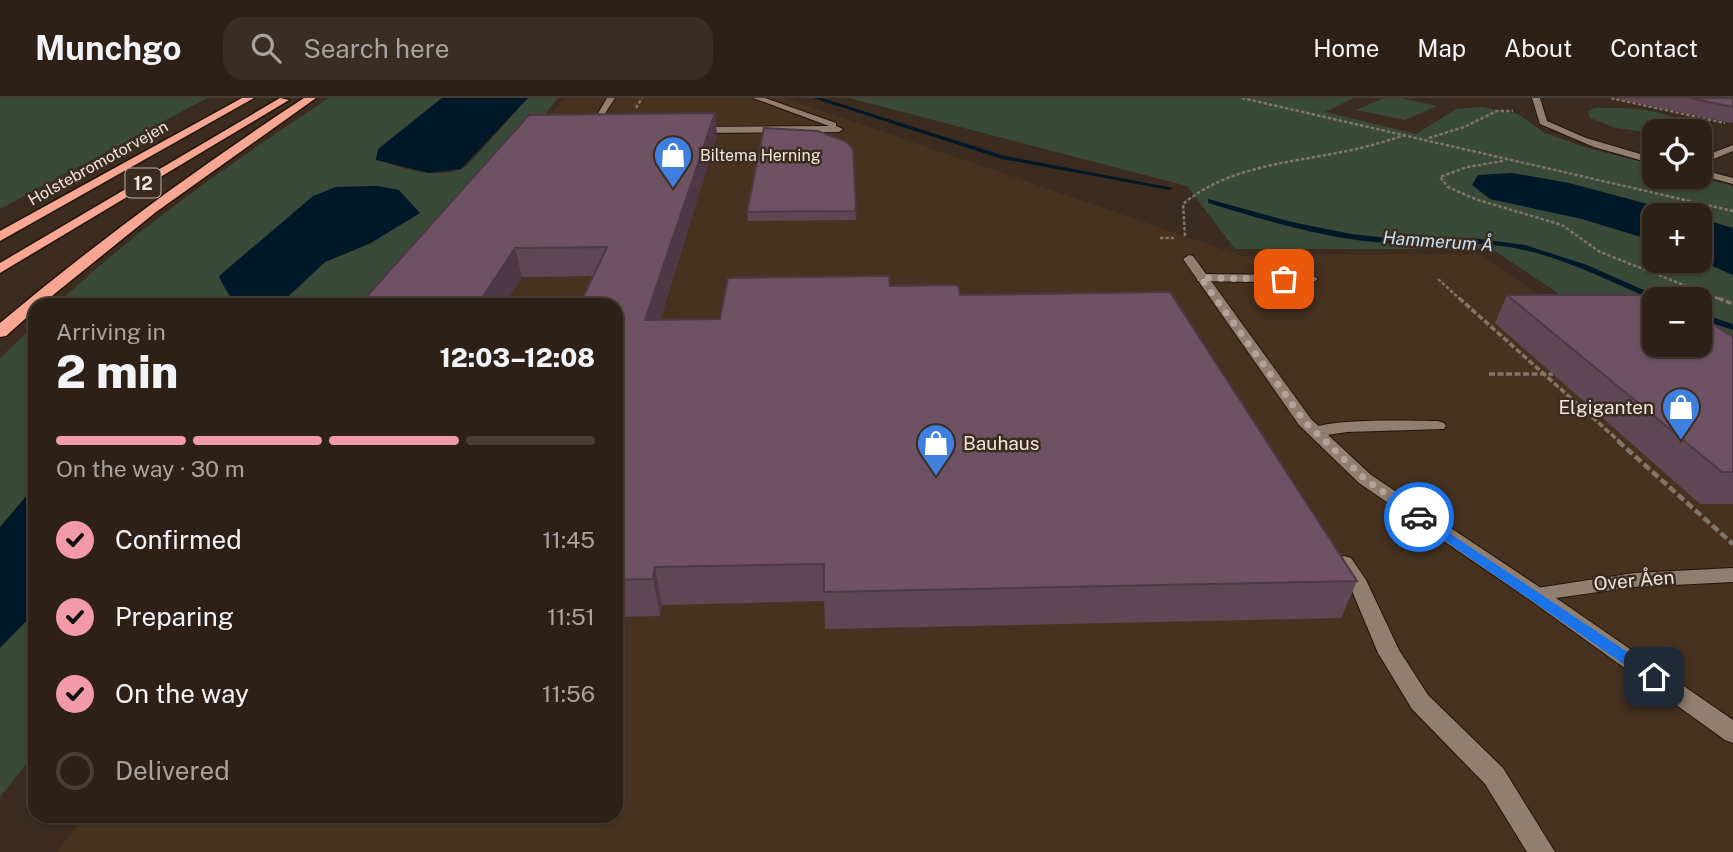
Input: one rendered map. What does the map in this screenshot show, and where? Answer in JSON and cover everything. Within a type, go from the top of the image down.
[{"type":"highway","points":[[72,197],[139,149],[230,98]]},
{"type":"highway","name":"Holstebromotorvejen","points":[[0,237],[249,98]]},
{"type":"highway","name":"Holstebromotorvejen","points":[[0,269],[287,98]]},
{"type":"highway","points":[[39,298],[73,269],[220,157],[312,98]]},
{"type":"highway","points":[[0,332],[28,308]]},
{"type":"street","points":[[600,130],[589,130],[611,98]]},
{"type":"street","points":[[688,130],[839,129],[832,123],[757,98]]},
{"type":"street","points":[[1536,98],[1543,122],[1563,133],[1599,146],[1642,158]]},
{"type":"street","points":[[1712,157],[1733,148]]},
{"type":"street","points":[[1712,176],[1733,181]]},
{"type":"street","points":[[1189,259],[1314,432],[1365,479],[1537,595],[1733,733]]},
{"type":"street","points":[[1201,278],[1312,279]]},
{"type":"street","points":[[1314,432],[1347,427],[1438,426]]},
{"type":"street","points":[[1336,551],[1359,585],[1389,653],[1420,702],[1494,776],[1542,852]]},
{"type":"street","name":"Over Åen","points":[[1537,595],[1582,585],[1679,576],[1733,575]]},
{"type":"path","points":[[1242,98],[1733,211]]},
{"type":"path","points":[[1611,98],[1733,124]]},
{"type":"path","points":[[1427,139],[1464,127],[1497,111],[1541,117]]},
{"type":"path","points":[[1160,238],[1187,235],[1183,204],[1210,186],[1251,170],[1359,148],[1407,135]]},
{"type":"path","points":[[1507,161],[1467,167],[1440,177],[1448,187],[1475,199],[1562,225],[1600,252],[1733,304]]},
{"type":"path","points":[[1438,279],[1733,544]]},
{"type":"path","points":[[1489,374],[1553,374]]},
{"type":"shaded area","points":[[565,98],[785,98],[1242,256],[1479,254],[1563,311],[1642,341],[1642,357],[1712,357],[1712,345],[1733,345],[1733,852],[57,852],[79,823],[623,823],[623,298],[397,298]]},
{"type":"green space","points":[[0,98],[207,98],[0,209]]},
{"type":"green space","points":[[329,98],[442,98],[379,149],[376,159],[410,170],[447,173],[468,165],[528,98],[558,98],[397,298],[286,298],[325,262],[371,243],[399,190],[377,186],[336,187],[228,296],[231,298],[64,298],[154,221]]},
{"type":"green space","points":[[849,98],[1354,98],[1325,112],[1416,134],[1456,109],[1482,107],[1518,114],[1545,133],[1584,147],[1642,162],[1642,189],[1712,189],[1712,181],[1733,186],[1733,228],[1712,222],[1712,203],[1643,203],[1569,183],[1582,219],[1642,237],[1642,273],[1712,273],[1712,266],[1733,275],[1733,345],[1712,337],[1712,287],[1642,287],[1642,300],[1577,306],[1492,249],[1235,249],[1187,186]]},
{"type":"green space","points":[[1384,98],[1400,98],[1437,106],[1405,120],[1356,110]]},
{"type":"green space","points":[[1595,108],[1647,110],[1676,119],[1642,119],[1642,131],[1616,128],[1590,118],[1588,111]]},
{"type":"green space","points":[[28,332],[28,494],[0,527],[0,358]]},
{"type":"green space","points":[[28,619],[28,762],[0,797],[0,648]]},
{"type":"water","points":[[442,98],[528,98],[461,169],[429,173],[376,160],[378,149]]},
{"type":"water","points":[[1512,173],[1569,183],[1643,203],[1642,237],[1582,219],[1490,199],[1472,185],[1478,175]]},
{"type":"water","points":[[377,186],[399,190],[420,213],[371,243],[325,262],[286,298],[230,296],[219,276],[313,196],[336,187]]},
{"type":"water","points":[[1712,222],[1733,228],[1733,275],[1712,266]]},
{"type":"water","points":[[28,494],[28,619],[0,648],[0,527]]},
{"type":"building","points":[[1690,98],[1733,98],[1733,107]]},
{"type":"building","name":"Bauhaus","points":[[715,113],[645,320],[720,319],[728,278],[889,276],[890,286],[958,285],[960,295],[1170,292],[1357,581],[824,592],[824,564],[655,567],[653,579],[623,580],[623,298],[583,298],[607,247],[515,248],[482,298],[365,298],[529,115]]},
{"type":"building","points":[[764,128],[818,131],[847,142],[853,149],[856,211],[747,212]]},
{"type":"building","points":[[1507,295],[1642,295],[1642,357],[1712,357],[1712,323],[1733,337],[1733,472],[1722,472]]},
{"type":"waterway","name":"Hammerum Å","points":[[816,98],[1004,158],[1169,188]]},
{"type":"waterway","name":"Hammerum Å","points":[[1211,201],[1291,224],[1351,236],[1389,240],[1472,241],[1525,248],[1584,267],[1642,292]]},
{"type":"waterway","name":"Hammerum Å","points":[[1712,320],[1733,327]]},
{"type":"way so far","points":[[1284,279],[1201,278],[1305,422],[1365,479],[1419,517]]},
{"type":"place","name":"Biltema Herning","points":[[673,189]]},
{"type":"place","name":"Elgiganten","points":[[1681,441]]},
{"type":"place","name":"Bauhaus","points":[[936,477]]},
{"type":"route","points":[[1419,517],[1654,677]]}]
